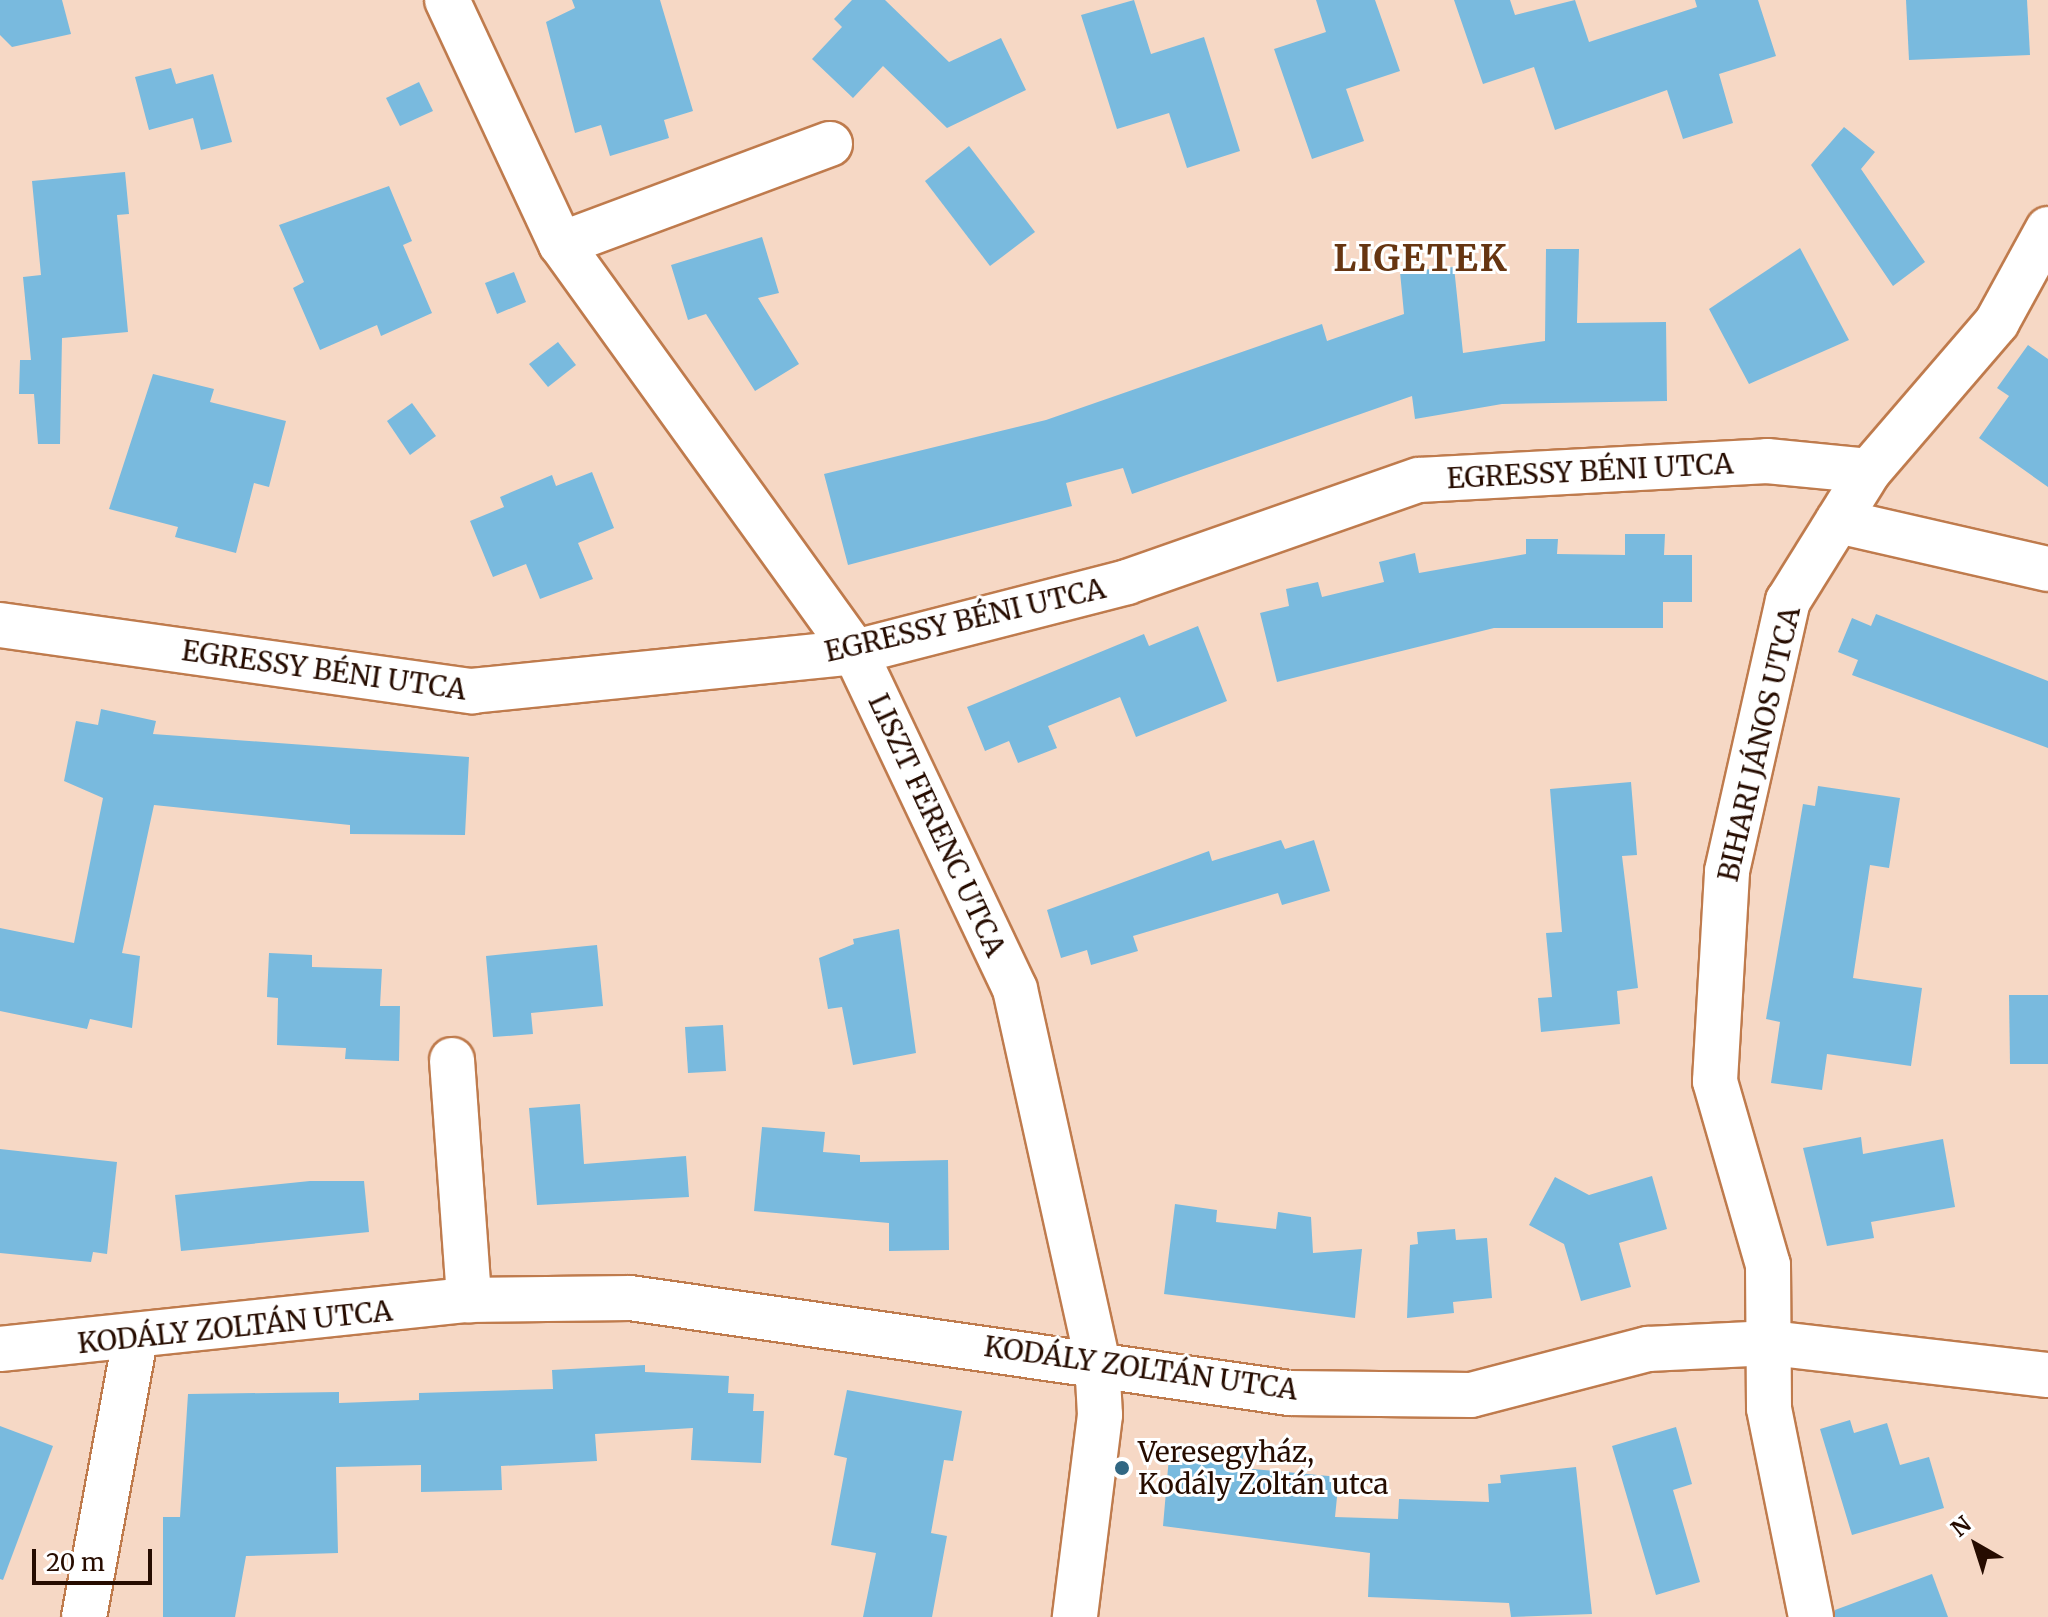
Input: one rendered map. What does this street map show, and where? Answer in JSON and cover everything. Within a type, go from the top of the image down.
[{"type":"street","name":"LISZT FERENC UTCA","points":[[447,0],[561,244],[855,652],[1015,989],[1097,1360],[1100,1415],[1075,1617]]},
{"type":"street","points":[[561,244],[830,144]]},
{"type":"street","name":"BIHARI JÁNOS UTCA","points":[[1811,1617],[1769,1408],[1771,1343],[1768,1265],[1715,1081],[1727,871],[1788,601],[1869,471],[1997,322],[2048,229]]},
{"type":"street","name":"EGRESSY BÉNI UTCA","points":[[0,625],[472,691],[855,652],[1127,582],[1419,480],[1767,461],[1869,471]]},
{"type":"street","points":[[1838,521],[2048,569]]},
{"type":"street","points":[[452,1060],[469,1300]]},
{"type":"street","name":"KODÁLY ZOLTÁN UTCA","points":[[0,1349],[135,1340],[469,1300],[630,1298],[1097,1360],[1289,1393],[1471,1395],[1648,1349],[1771,1343],[2048,1375]]},
{"type":"street","points":[[84,1617],[135,1340]]},
{"type":"building","points":[[0,0],[62,0],[71,34],[12,47],[0,35]]},
{"type":"building","points":[[572,0],[660,0],[693,111],[664,120],[669,138],[610,156],[601,125],[575,133],[546,22],[575,8]]},
{"type":"building","points":[[852,0],[885,0],[949,62],[1001,38],[1026,90],[947,128],[883,66],[853,98],[812,59],[842,27],[834,19]]},
{"type":"building","points":[[1134,0],[1151,54],[1204,37],[1240,151],[1187,168],[1169,113],[1117,129],[1081,15]]},
{"type":"building","points":[[1316,0],[1375,0],[1400,71],[1346,89],[1364,141],[1312,159],[1274,49],[1326,32]]},
{"type":"building","points":[[1454,0],[1510,0],[1515,15],[1575,0],[1589,42],[1697,7],[1695,0],[1758,0],[1776,56],[1719,74],[1733,123],[1683,139],[1667,90],[1555,130],[1534,67],[1483,84]]},
{"type":"building","points":[[1906,0],[2027,0],[2030,55],[1909,60]]},
{"type":"building","points":[[171,68],[176,84],[213,74],[232,142],[201,150],[193,118],[149,130],[135,77]]},
{"type":"building","points":[[419,82],[433,111],[400,126],[386,98]]},
{"type":"building","points":[[1844,127],[1875,152],[1861,169],[1925,262],[1893,286],[1811,165]]},
{"type":"building","points":[[969,146],[1035,232],[990,266],[925,181]]},
{"type":"building","points":[[125,172],[129,214],[117,215],[128,332],[62,338],[60,444],[38,444],[34,394],[19,394],[20,360],[31,360],[23,277],[41,275],[32,181]]},
{"type":"building","points":[[389,186],[412,241],[403,245],[432,313],[381,336],[377,325],[320,350],[293,288],[304,282],[279,225]]},
{"type":"building","points":[[762,237],[779,293],[758,298],[799,364],[755,391],[706,314],[688,320],[671,265]]},
{"type":"building","points":[[1800,248],[1849,340],[1749,384],[1709,309]]},
{"type":"building","points":[[1546,249],[1579,249],[1577,323],[1666,322],[1667,401],[1502,404],[1415,419],[1412,396],[1132,494],[1123,468],[1066,483],[1072,506],[848,565],[824,474],[1046,420],[1322,324],[1327,341],[1404,314],[1400,272],[1454,267],[1463,353],[1545,341]]},
{"type":"building","points":[[514,272],[526,302],[497,314],[485,283]]},
{"type":"building","points":[[558,342],[576,365],[548,387],[529,364]]},
{"type":"building","points":[[2028,345],[2048,359],[2048,487],[1979,438],[2009,396],[1997,388]]},
{"type":"building","points":[[153,374],[214,389],[210,402],[286,421],[269,487],[254,483],[236,553],[175,537],[178,527],[109,509]]},
{"type":"building","points":[[412,403],[436,436],[410,455],[387,421]]},
{"type":"building","points":[[592,472],[614,528],[578,543],[593,579],[540,599],[526,564],[493,577],[470,521],[504,507],[500,497],[552,475],[556,486]]},
{"type":"building","points":[[1625,534],[1665,534],[1664,555],[1692,555],[1692,602],[1663,602],[1663,628],[1494,628],[1277,682],[1260,613],[1289,606],[1286,589],[1318,582],[1322,597],[1384,582],[1379,562],[1415,553],[1419,573],[1526,554],[1526,539],[1558,539],[1557,554],[1625,555]]},
{"type":"building","points":[[1876,614],[2048,681],[2048,748],[1852,675],[1858,660],[1838,652],[1852,618],[1871,626]]},
{"type":"building","points":[[1198,626],[1227,701],[1136,737],[1120,697],[1048,726],[1057,748],[1018,763],[1009,741],[985,751],[967,707],[1144,634],[1149,646]]},
{"type":"building","points":[[101,709],[156,721],[153,734],[469,757],[465,835],[350,834],[350,825],[154,805],[122,953],[140,956],[132,1028],[90,1019],[87,1029],[0,1011],[0,928],[74,943],[103,798],[64,781],[76,721],[98,725]]},
{"type":"building","points":[[1631,782],[1637,855],[1622,856],[1638,988],[1617,991],[1620,1024],[1541,1032],[1538,998],[1552,997],[1546,933],[1562,932],[1550,789]]},
{"type":"building","points":[[1818,786],[1900,798],[1889,868],[1870,865],[1853,978],[1922,988],[1911,1066],[1827,1054],[1822,1090],[1771,1083],[1780,1022],[1766,1019],[1803,804],[1815,806]]},
{"type":"building","points":[[1281,840],[1285,849],[1314,840],[1330,891],[1282,905],[1278,893],[1133,936],[1138,951],[1091,965],[1087,950],[1061,958],[1047,910],[1209,851],[1212,861]]},
{"type":"building","points":[[899,929],[916,1053],[853,1065],[842,1007],[828,1009],[819,958],[854,944],[853,939]]},
{"type":"building","points":[[597,945],[603,1006],[531,1013],[533,1034],[493,1037],[486,956]]},
{"type":"building","points":[[269,953],[312,955],[312,967],[382,969],[380,1006],[400,1006],[399,1061],[345,1059],[346,1048],[277,1045],[278,998],[267,997]]},
{"type":"building","points":[[2009,995],[2048,995],[2048,1064],[2010,1064]]},
{"type":"building","points":[[723,1025],[726,1071],[688,1073],[685,1027]]},
{"type":"building","points":[[580,1104],[584,1164],[686,1156],[689,1197],[537,1205],[529,1108]]},
{"type":"building","points":[[762,1127],[825,1132],[823,1152],[860,1155],[860,1162],[948,1160],[949,1250],[889,1251],[889,1223],[754,1211]]},
{"type":"building","points":[[1861,1137],[1863,1154],[1943,1139],[1955,1207],[1871,1222],[1874,1238],[1827,1246],[1803,1148]]},
{"type":"building","points":[[0,1149],[117,1162],[107,1254],[93,1252],[91,1262],[0,1253]]},
{"type":"building","points":[[1652,1176],[1667,1229],[1619,1243],[1631,1287],[1581,1301],[1564,1244],[1529,1225],[1555,1177],[1589,1195]]},
{"type":"building","points":[[310,1181],[364,1181],[369,1232],[181,1251],[175,1195]]},
{"type":"building","points":[[1175,1204],[1217,1210],[1216,1222],[1276,1229],[1278,1212],[1311,1217],[1313,1253],[1362,1249],[1355,1318],[1164,1294]]},
{"type":"building","points":[[1455,1229],[1456,1240],[1487,1238],[1492,1298],[1453,1302],[1454,1313],[1407,1318],[1410,1245],[1418,1244],[1417,1232]]},
{"type":"building","points":[[645,1365],[645,1372],[729,1376],[728,1393],[754,1394],[753,1411],[764,1411],[761,1463],[691,1460],[693,1428],[595,1434],[597,1461],[501,1466],[502,1490],[421,1492],[421,1465],[336,1467],[338,1553],[246,1556],[235,1617],[163,1617],[163,1517],[180,1517],[188,1394],[339,1392],[339,1403],[419,1400],[419,1393],[553,1389],[552,1370]]},
{"type":"building","points":[[847,1390],[962,1411],[953,1461],[944,1460],[931,1533],[947,1536],[932,1617],[863,1617],[876,1553],[831,1545],[847,1458],[834,1455]]},
{"type":"building","points":[[1850,1420],[1854,1433],[1887,1423],[1900,1465],[1929,1457],[1944,1508],[1852,1535],[1820,1429]]},
{"type":"building","points":[[0,1426],[53,1446],[3,1580],[0,1579]]},
{"type":"building","points":[[1676,1427],[1692,1484],[1673,1490],[1700,1582],[1656,1595],[1612,1446]]},
{"type":"building","points":[[1170,1445],[1244,1451],[1242,1468],[1339,1477],[1335,1517],[1398,1519],[1399,1499],[1489,1502],[1488,1484],[1501,1483],[1500,1475],[1576,1467],[1592,1614],[1511,1617],[1509,1603],[1368,1597],[1370,1553],[1163,1526]]},
{"type":"building","points":[[1932,1574],[1948,1617],[1835,1617],[1835,1610]]},
{"type":"place","name":"Veresegyház, Kodály Zoltán utca","points":[[1122,1468]]},
{"type":"district","name":"LIGETEK","points":[[1421,259]]}]
